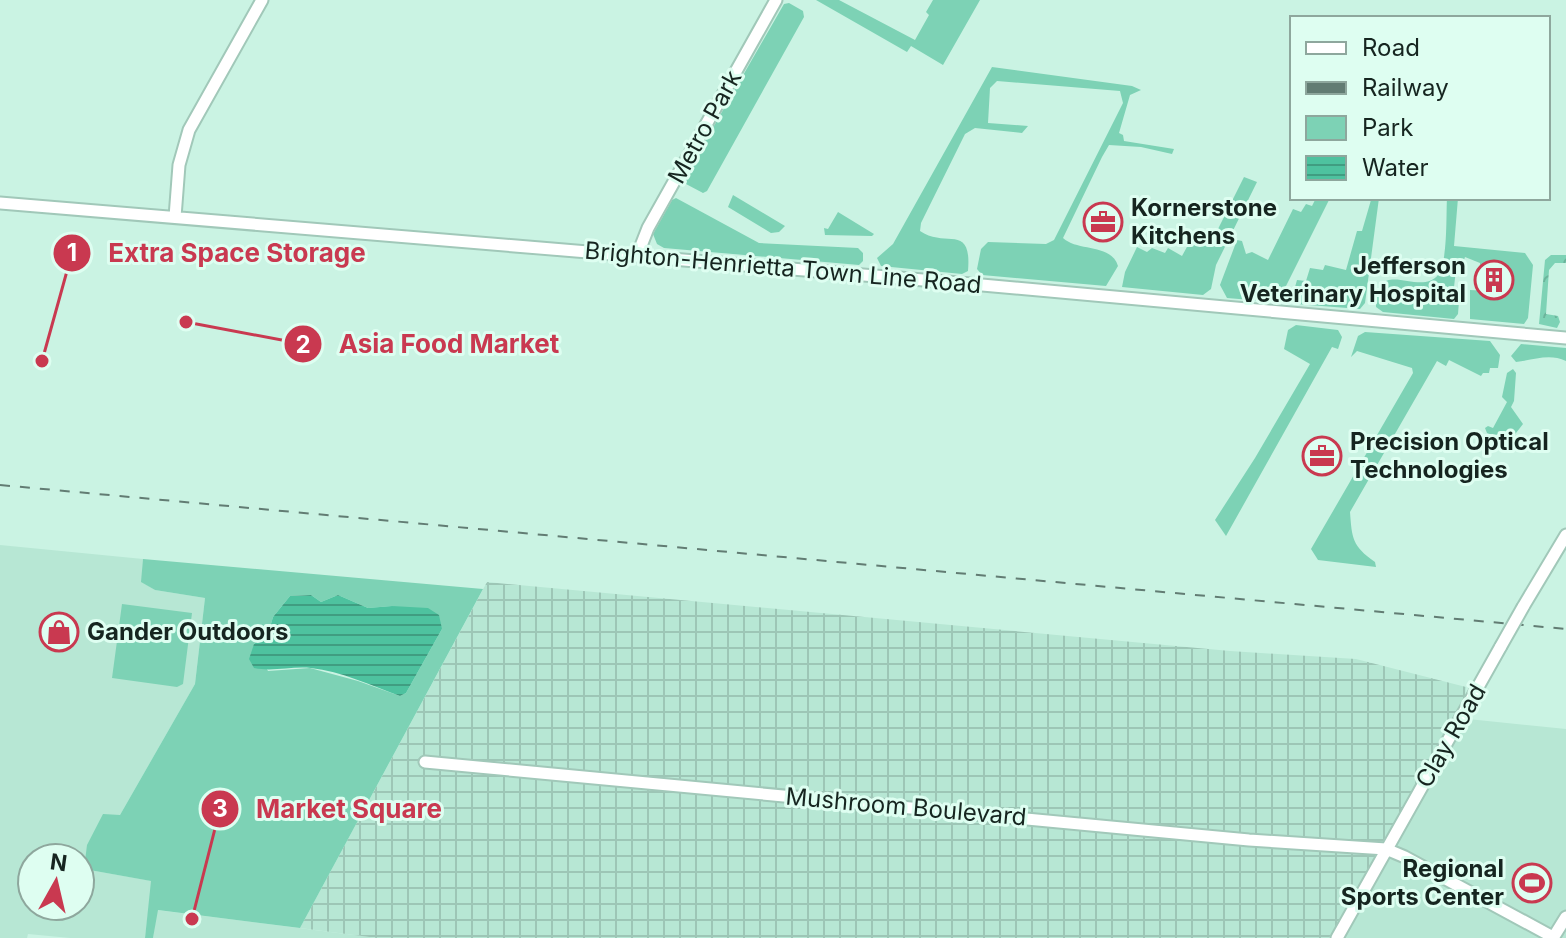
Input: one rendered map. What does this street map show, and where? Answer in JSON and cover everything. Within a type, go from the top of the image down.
[{"type":"street","points":[[175,217],[179,165],[193,121],[262,0]]},
{"type":"street","name":"Metro Park","points":[[637,256],[648,228],[776,0]]},
{"type":"street","name":"Brighton-Henrietta Town Line Road","points":[[0,203],[1566,338]]},
{"type":"street","name":"Clay Road","points":[[1337,938],[1566,535]]},
{"type":"street","name":"Mushroom Boulevard","points":[[425,762],[1249,840],[1386,849]]},
{"type":"street","points":[[1386,849],[1553,938],[1566,917]]},
{"type":"shaded area","points":[[0,545],[143,559],[142,582],[155,590],[205,598],[195,684],[96,851],[96,842],[16,842],[16,922],[96,922],[96,871],[152,881],[145,938],[70,938],[28,934],[27,938],[0,938]]},
{"type":"shaded area","points":[[487,582],[1230,651],[1356,659],[1466,687],[1465,696],[1329,938],[377,938],[300,928]]},
{"type":"shaded area","points":[[1468,719],[1566,729],[1566,938],[1343,938]]},
{"type":"shaded area","points":[[157,910],[377,938],[153,938]]},
{"type":"green space","points":[[816,0],[839,0],[915,40],[929,15],[926,12],[933,0],[980,0],[943,65],[911,46],[907,52]]},
{"type":"green space","points":[[789,3],[803,11],[804,17],[707,191],[703,193],[686,184],[684,178],[784,4]]},
{"type":"green space","points":[[992,67],[1132,86],[1141,90],[1130,95],[1119,133],[1124,141],[1174,149],[1172,154],[1141,147],[1109,145],[1102,157],[1063,238],[1109,254],[1114,259],[1118,266],[1106,286],[982,275],[977,269],[981,249],[988,242],[1046,244],[1054,240],[1123,103],[1120,91],[997,81],[990,88],[988,123],[1028,126],[1022,133],[975,128],[965,134],[921,223],[920,231],[930,236],[955,239],[966,247],[968,271],[962,274],[881,266],[877,258],[893,244]]},
{"type":"green space","points":[[1244,177],[1257,182],[1216,265],[1211,289],[1203,295],[1122,287],[1125,272],[1137,247],[1147,252],[1152,248],[1165,253],[1168,248],[1182,256],[1188,245],[1197,241],[1209,247]]},
{"type":"green space","points":[[733,195],[785,226],[779,232],[771,233],[728,207]]},
{"type":"green space","points":[[676,198],[759,243],[858,248],[863,253],[863,261],[859,265],[664,248],[657,244],[653,234]]},
{"type":"green space","points":[[1315,200],[1329,200],[1276,302],[1227,298],[1220,285],[1237,240],[1242,241],[1246,254],[1252,252],[1268,260],[1293,209],[1301,212],[1306,204],[1312,206]]},
{"type":"green space","points":[[1371,200],[1379,200],[1365,303],[1360,309],[1296,304],[1291,301],[1297,280],[1306,281],[1310,268],[1323,270],[1325,265],[1346,270],[1357,231],[1362,231]]},
{"type":"green space","points":[[1447,200],[1458,200],[1454,246],[1525,253],[1533,265],[1528,318],[1524,324],[1470,319],[1470,290],[1509,292],[1511,270],[1480,267],[1480,263],[1465,257],[1457,261],[1454,287],[1460,288],[1458,314],[1454,319],[1383,312],[1376,307],[1378,291],[1383,283],[1391,280],[1430,281],[1438,275],[1445,249]]},
{"type":"green space","points":[[838,212],[874,234],[825,235],[824,228],[828,229]]},
{"type":"green space","points":[[1551,255],[1566,255],[1566,263],[1555,263],[1549,270],[1546,314],[1558,316],[1560,322],[1557,328],[1539,324],[1545,260]]},
{"type":"green space","points":[[1296,325],[1338,330],[1342,337],[1338,349],[1332,347],[1226,536],[1215,520],[1310,364],[1284,349],[1288,330]]},
{"type":"green space","points":[[1365,332],[1490,341],[1500,355],[1498,368],[1490,368],[1489,373],[1481,376],[1449,360],[1446,366],[1437,361],[1350,512],[1355,541],[1376,567],[1318,560],[1311,549],[1413,373],[1412,368],[1357,351],[1351,357],[1358,336]]},
{"type":"green space","points":[[1521,344],[1566,348],[1566,361],[1547,357],[1516,362],[1511,356]]},
{"type":"green space","points":[[1513,369],[1516,373],[1511,407],[1523,424],[1509,442],[1487,433],[1485,428],[1493,428],[1507,402],[1502,397],[1507,373]]},
{"type":"green space","points":[[143,559],[483,589],[300,928],[158,910],[153,938],[145,938],[151,881],[96,871],[96,842],[89,842],[103,814],[120,815],[195,684],[205,598],[155,590],[141,582]],"holes":[[[311,595],[321,602],[338,595],[368,608],[392,606],[442,629],[406,693],[400,696],[310,668],[268,671],[254,644],[268,634],[273,617],[290,596]]]},
{"type":"green space","points":[[122,604],[192,613],[183,684],[177,687],[112,678]]},
{"type":"water","points":[[311,595],[321,602],[338,595],[368,608],[428,608],[439,615],[442,629],[406,693],[400,696],[322,670],[254,668],[249,659],[254,644],[268,634],[273,617],[290,596]]},
{"type":"railway","points":[[0,485],[1566,629]]},
{"type":"place","name":"Kornerstone Kitchens","points":[[1103,222]]},
{"type":"place","name":"Jefferson Veterinary Hospital","points":[[1494,280]]},
{"type":"place","name":"Asia Food Market","points":[[186,322]]},
{"type":"place","name":"Extra Space Storage","points":[[42,361]]},
{"type":"place","name":"Precision Optical Technologies","points":[[1322,456]]},
{"type":"place","name":"Gander Outdoors","points":[[59,632]]},
{"type":"place","name":"Regional Sports Center","points":[[1532,883]]},
{"type":"place","name":"Market Square","points":[[192,919]]}]
